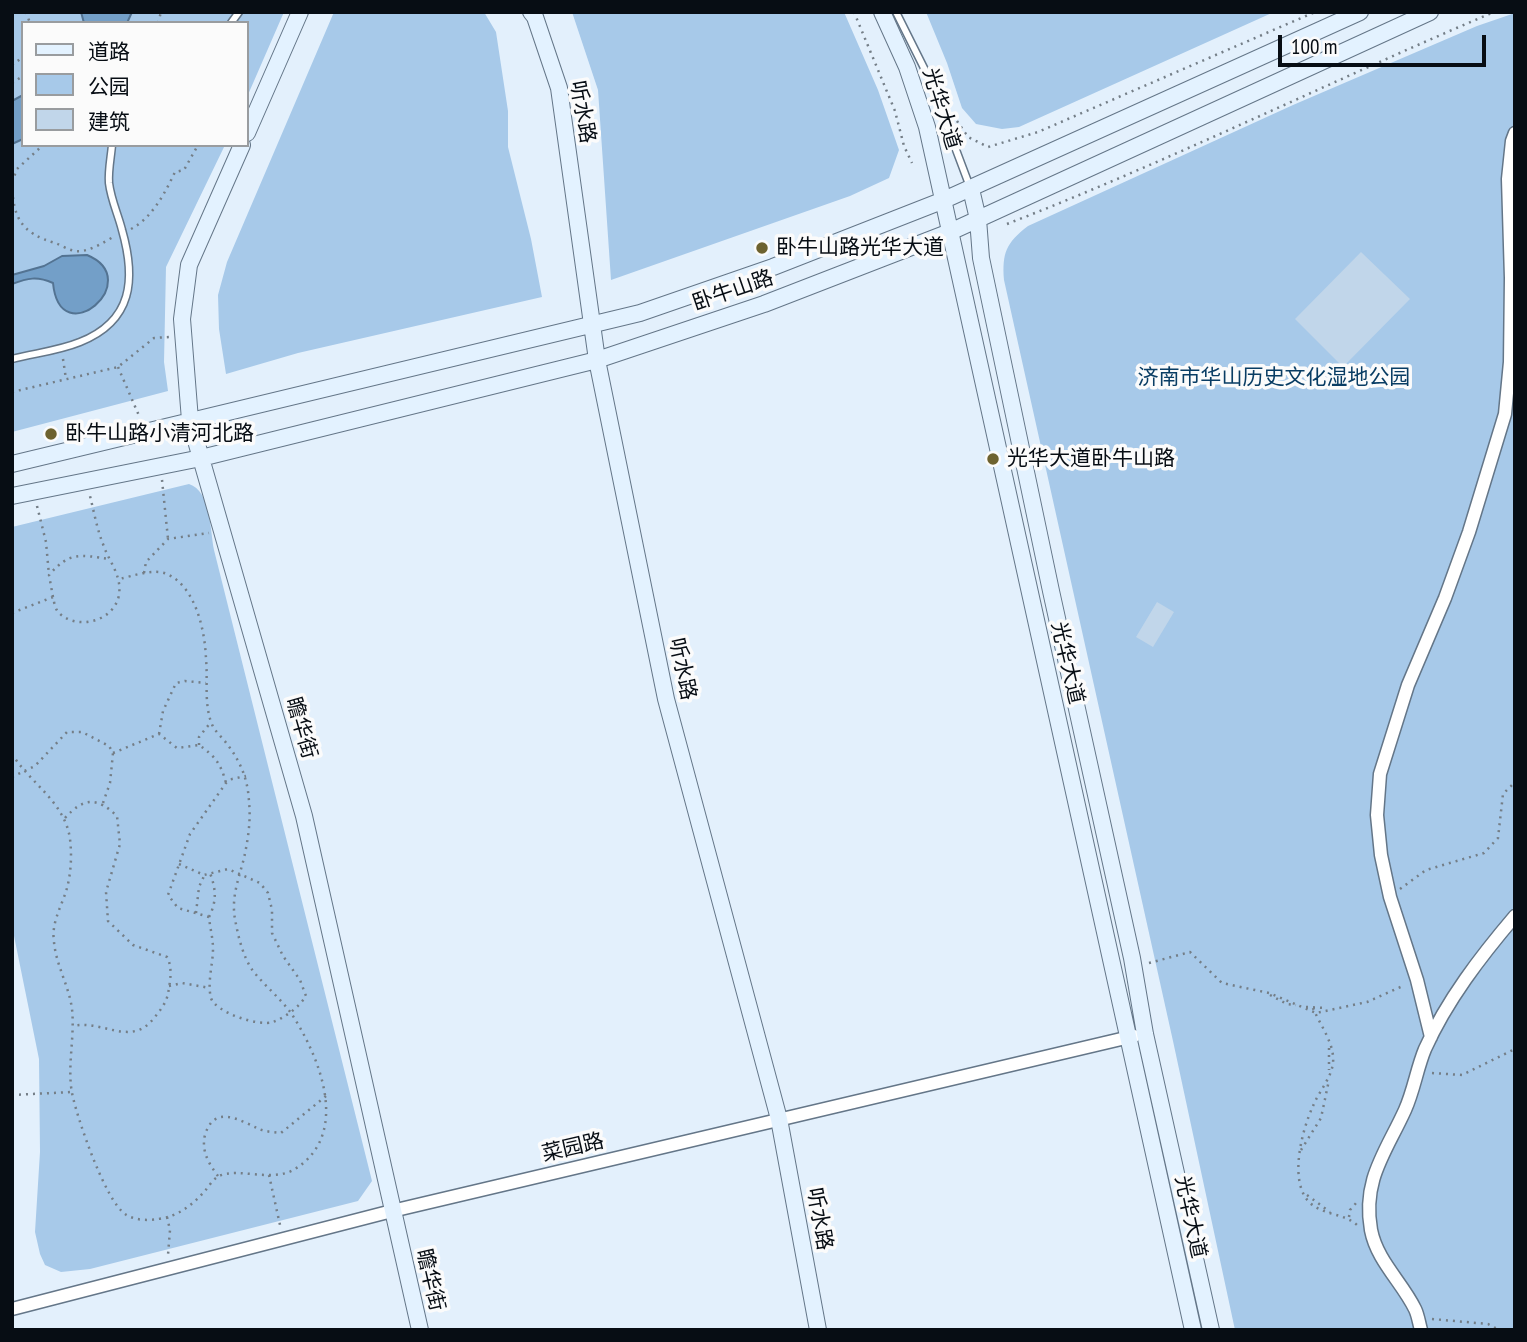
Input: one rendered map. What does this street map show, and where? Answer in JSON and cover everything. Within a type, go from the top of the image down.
[{"type":"main road","points":[[248,131],[300,12]]},
{"type":"main road","name":"听水路","points":[[531,12],[559,88],[597,360],[666,699],[779,1119],[818,1330]]},
{"type":"main road","name":"光华大道","points":[[882,12],[907,67],[928,127],[1137,1036],[1210,1330]]},
{"type":"main road","points":[[12,464],[640,313],[773,267],[971,189],[1360,12]]},
{"type":"main road","name":"卧牛山路","points":[[12,496],[201,458],[597,360],[764,304],[950,232],[1430,12]]},
{"type":"main road","name":"瞻华街","points":[[241,147],[189,265],[182,319],[190,420],[304,816],[420,1330]]},
{"type":"main road","name":"光华大道","points":[[971,189],[978,219],[981,258],[1132,958],[1137,1036],[1193,1330]]},
{"type":"street","points":[[1431,1037],[1412,982],[1390,897],[1377,815],[1380,774],[1408,685],[1445,598],[1469,532],[1505,414],[1510,362],[1508,179],[1515,133]]},
{"type":"street","points":[[1419,1324],[1415,1309],[1391,1273],[1371,1230],[1369,1186],[1406,1108],[1418,1070],[1442,1016],[1480,958],[1515,916]]},
{"type":"street","name":"菜园路","points":[[12,1309],[392,1211],[1137,1036]]},
{"type":"lane","points":[[896,12],[929,78],[971,189]]},
{"type":"lane","points":[[12,359],[62,349],[83,341],[108,326],[125,306],[130,280],[123,233],[113,204],[109,181],[112,147]]},
{"type":"path","points":[[854,12],[895,111],[904,146],[912,163]]},
{"type":"path","points":[[968,137],[988,147],[1038,132],[1314,12]]},
{"type":"path","points":[[1007,224],[1097,189],[1368,65],[1494,12]]},
{"type":"path","points":[[41,147],[17,169],[12,183],[13,201],[20,221],[32,235],[76,251],[100,245],[136,226],[162,197],[175,172],[184,170],[197,147]]},
{"type":"path","points":[[12,392],[118,367],[154,338],[183,335]]},
{"type":"path","points":[[62,349],[65,379]]},
{"type":"path","points":[[118,367],[146,431]]},
{"type":"path","points":[[160,465],[168,540]]},
{"type":"path","points":[[33,491],[46,542],[48,575],[57,610],[67,618],[90,623],[103,618],[112,608],[119,597],[119,579],[103,545],[86,480]]},
{"type":"path","points":[[144,573],[146,562],[168,540],[222,530]]},
{"type":"path","points":[[48,575],[61,561],[76,555],[110,559]]},
{"type":"path","points":[[12,754],[55,803],[70,838],[70,874],[55,920],[54,941],[69,995],[73,1026],[72,1092],[92,1156],[111,1199],[125,1214],[142,1220],[167,1217],[189,1208],[218,1176],[291,1172],[318,1146],[326,1124],[326,1096],[316,1060],[290,1012],[252,970],[239,940],[234,914],[236,881],[244,860],[248,832],[250,805],[246,776],[211,722],[206,705],[206,659],[195,605],[183,587],[165,572],[144,573],[119,579]]},
{"type":"path","points":[[12,613],[53,597]]},
{"type":"path","points":[[159,734],[160,721],[176,683],[206,683]]},
{"type":"path","points":[[199,745],[199,737],[211,722]]},
{"type":"path","points":[[12,777],[44,759],[67,732],[82,732],[109,746],[113,753],[110,783],[103,803]]},
{"type":"path","points":[[159,734],[177,748],[199,745],[214,755],[221,765],[226,783]]},
{"type":"path","points":[[113,753],[159,734]]},
{"type":"path","points":[[209,917],[178,908],[168,895],[190,834],[226,783],[246,776]]},
{"type":"path","points":[[1390,897],[1409,880],[1426,870],[1484,853],[1498,838],[1503,794],[1515,782]]},
{"type":"path","points":[[64,819],[73,809],[87,801],[103,803],[117,816],[120,844],[106,892],[108,921],[133,945],[167,957],[170,963],[168,999],[151,1022],[136,1032],[125,1033],[84,1023],[73,1026]]},
{"type":"path","points":[[180,864],[204,875],[210,873],[228,869],[260,883],[268,893],[272,910],[272,933],[283,956],[300,980],[306,996],[299,1006],[273,1022],[251,1021],[218,1008],[211,1000],[213,945],[209,917],[215,905],[215,887],[210,873]]},
{"type":"path","points":[[196,914],[199,887],[204,875]]},
{"type":"path","points":[[1149,962],[1191,952],[1222,983],[1269,993],[1316,1013],[1367,1002],[1412,982]]},
{"type":"path","points":[[1251,986],[1287,1004],[1343,1009],[1372,1001],[1412,982]]},
{"type":"path","points":[[169,986],[182,983],[210,988]]},
{"type":"path","points":[[1313,1008],[1328,1039],[1333,1061],[1328,1080],[1313,1105],[1302,1137],[1298,1176],[1308,1201],[1322,1211],[1334,1216],[1349,1217],[1358,1225],[1371,1230]]},
{"type":"path","points":[[1316,1013],[1329,1043],[1329,1086],[1321,1118],[1297,1158],[1302,1191],[1331,1213],[1346,1216],[1370,1213]]},
{"type":"path","points":[[1418,1070],[1462,1075],[1515,1049]]},
{"type":"path","points":[[12,1095],[72,1092]]},
{"type":"path","points":[[218,1176],[210,1165],[204,1147],[205,1134],[212,1122],[221,1117],[233,1118],[259,1129],[281,1133],[326,1096]]},
{"type":"path","points":[[270,1175],[276,1212],[285,1238]]},
{"type":"path","points":[[166,1269],[170,1243],[167,1217]]},
{"type":"path","points":[[1419,1324],[1447,1319],[1488,1324],[1499,1330]]},
{"type":"green space","points":[[12,12],[284,12],[248,95],[248,21],[21,21],[21,147],[224,147],[166,267],[164,362],[168,391],[12,432]]},
{"type":"green space","points":[[334,12],[484,12],[496,32],[508,111],[508,147],[542,297],[298,353],[226,374],[219,329],[218,295],[227,262]]},
{"type":"green space","points":[[572,12],[844,12],[878,90],[899,150],[889,178],[850,196],[611,280],[598,90]]},
{"type":"green space","points":[[926,12],[1274,12],[1019,127],[1002,129],[976,124],[962,108]]},
{"type":"green space","name":"济南市华山历史文化湿地公园","points":[[1515,13],[1515,1330],[1235,1330],[1004,280],[1005,256],[1010,243],[1028,226],[1293,105],[1477,26]]},
{"type":"green space","points":[[189,484],[202,494],[206,503],[214,550],[372,1181],[358,1201],[90,1269],[61,1272],[45,1265],[35,1232],[40,1152],[39,1059],[12,926],[12,527]]},
{"type":"shaded area","points":[[81,12],[132,12],[128,21],[83,21]]},
{"type":"shaded area","points":[[21,96],[21,140],[12,144],[12,101]]},
{"type":"shaded area","points":[[87,255],[103,266],[108,280],[104,294],[95,305],[83,312],[70,313],[59,303],[53,283],[32,279],[12,284],[12,275],[44,266],[62,256]]},
{"type":"building","points":[[1361,252],[1410,299],[1343,367],[1295,319]]},
{"type":"building","points":[[1157,602],[1174,612],[1153,647],[1136,637]]},
{"type":"place","name":"卧牛山路光华大道","points":[[762,248]]},
{"type":"place","name":"卧牛山路小清河北路","points":[[51,434]]},
{"type":"place","name":"光华大道卧牛山路","points":[[993,459]]}]
